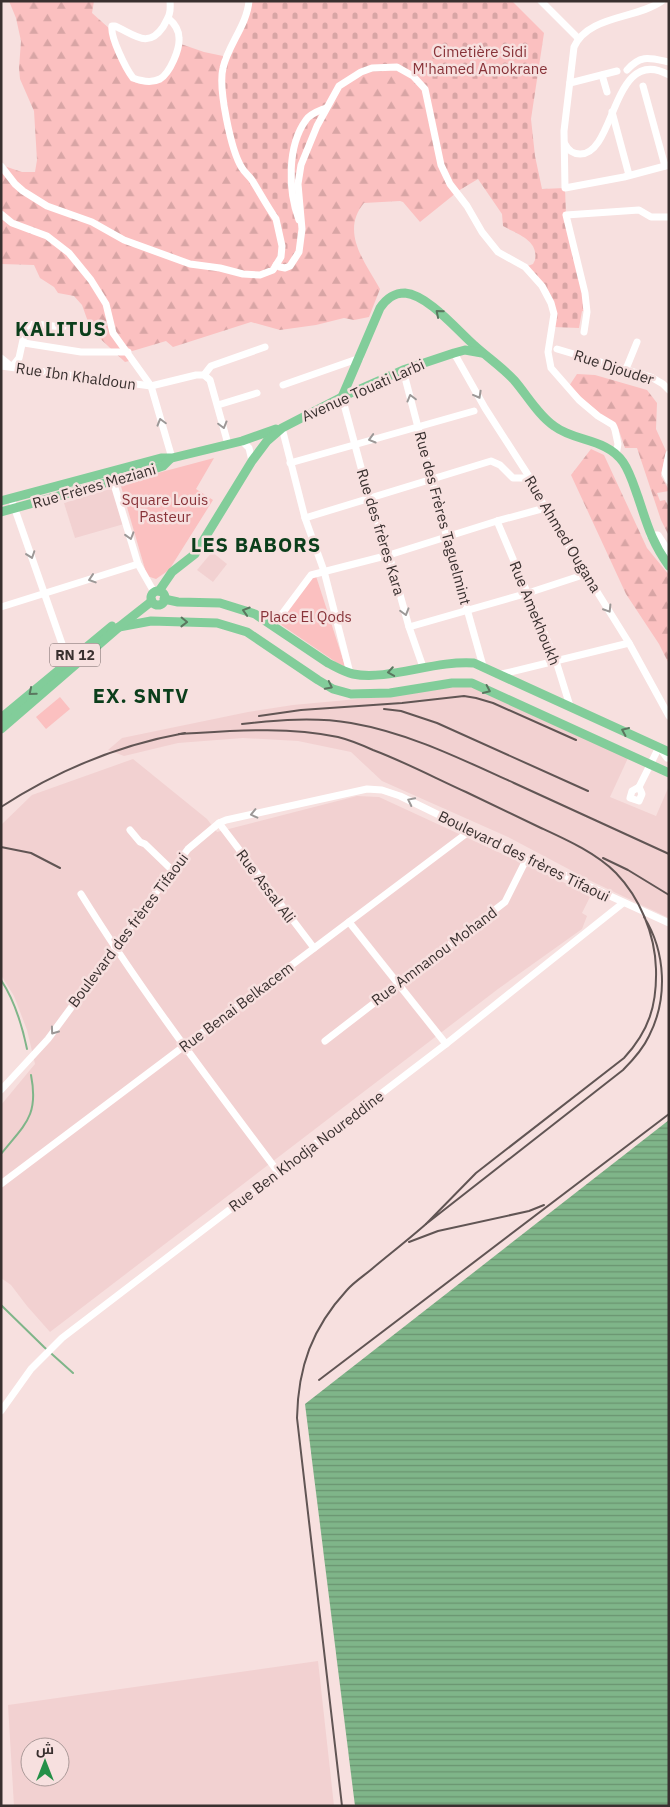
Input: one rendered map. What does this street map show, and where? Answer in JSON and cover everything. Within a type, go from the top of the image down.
[{"type":"main road","points":[[342,397],[380,308],[386,300],[394,295],[416,296],[489,357],[514,381],[552,426],[565,433],[610,449],[616,455],[626,466],[656,548],[669,566]]},
{"type":"main road","points":[[454,352],[463,347],[465,343],[463,334]]},
{"type":"main road","name":"Avenue Touati Larbi","points":[[157,597],[172,572],[195,554],[252,461],[267,441],[282,428],[342,397],[403,370],[454,352],[465,350],[483,353],[489,357]]},
{"type":"main road","name":"Rue Frères Meziani","points":[[1,501],[162,458],[171,459],[282,428]]},
{"type":"main road","name":"Rue Frères Meziani","points":[[1,512],[113,482],[163,466],[171,459]]},
{"type":"main road","points":[[157,597],[166,622]]},
{"type":"main road","points":[[157,597],[178,602],[220,603],[255,614],[328,663],[350,673],[368,675],[464,662],[483,666],[659,746],[668,755]]},
{"type":"main road","name":"RN 12","points":[[1,729],[119,627],[157,597]]},
{"type":"main road","name":"RN 12","points":[[1,718],[68,661],[157,597]]},
{"type":"main road","points":[[119,627],[151,621],[217,623],[246,632],[333,689],[351,694],[390,693],[452,683],[472,683],[650,765],[666,769]]},
{"type":"street","points":[[168,18],[178,31],[179,39],[172,66],[160,79],[151,81],[133,78],[128,71],[112,33],[112,26],[142,38],[150,39],[156,36],[168,18],[171,14],[170,1]]},
{"type":"street","points":[[1,166],[15,184],[36,200],[47,206],[92,222],[124,240],[190,264],[220,268],[243,274],[260,275],[273,270],[282,257],[282,246],[276,219],[242,168],[227,119],[222,91],[222,70],[230,46],[246,16],[249,1]]},
{"type":"street","points":[[541,1],[578,38]]},
{"type":"street","points":[[652,7],[662,1]]},
{"type":"street","points":[[643,86],[667,165],[630,175],[564,188],[564,131],[574,47],[578,38],[586,32],[616,18],[669,4]]},
{"type":"street","points":[[627,70],[637,60],[642,58],[654,58],[669,62]]},
{"type":"street","points":[[276,265],[285,268],[290,266],[295,261],[299,252],[302,230],[298,184],[301,165],[306,148],[339,86],[361,72],[372,68],[397,67],[419,82],[425,90],[440,165],[450,184],[467,206],[482,232],[498,252],[525,267],[542,286],[551,303],[554,314],[553,348],[548,360],[568,390],[598,416],[612,425],[618,444],[616,455]]},
{"type":"street","points":[[565,144],[572,152],[578,154],[585,154],[592,150],[602,135],[621,92],[631,80],[646,69],[657,69],[669,75]]},
{"type":"street","points":[[570,83],[617,71]]},
{"type":"street","points":[[602,75],[607,92]]},
{"type":"street","points":[[302,230],[294,204],[292,184],[292,164],[296,140],[306,120],[313,113],[326,108]]},
{"type":"street","points":[[612,112],[630,175]]},
{"type":"street","points":[[584,332],[587,312],[585,294],[566,215],[639,210],[651,217],[669,217]]},
{"type":"street","points":[[1,214],[12,223],[47,236],[69,253],[91,280],[106,304],[113,332],[151,386],[171,459]]},
{"type":"street","points":[[1,358],[12,367],[19,358],[24,343],[26,326],[35,324],[62,327]]},
{"type":"street","points":[[626,369],[637,342]]},
{"type":"street","points":[[24,343],[81,352],[128,352]]},
{"type":"street","points":[[205,375],[211,366],[265,347]]},
{"type":"street","name":"Rue Djouder","points":[[553,348],[651,377],[664,384],[669,390]]},
{"type":"street","name":"Rue Ahmed Ougana","points":[[454,352],[485,408],[530,478],[545,508],[629,643],[669,716]]},
{"type":"street","points":[[283,385],[360,358]]},
{"type":"street","name":"Rue Ibn Khaldoun","points":[[1,366],[151,386]]},
{"type":"street","name":"Rue des Frères Taguelmint","points":[[403,370],[483,666]]},
{"type":"street","points":[[151,386],[196,375],[205,375],[210,380],[228,444]]},
{"type":"street","points":[[218,405],[257,393]]},
{"type":"street","name":"Rue des frères Kara","points":[[342,397],[369,497],[389,555],[409,627],[423,667]]},
{"type":"street","points":[[290,463],[474,410]]},
{"type":"street","points":[[282,428],[305,518],[324,571],[350,673]]},
{"type":"street","points":[[242,440],[249,448],[252,461]]},
{"type":"street","points":[[669,454],[664,473],[669,481]]},
{"type":"street","points":[[305,518],[491,461],[500,465],[513,478],[530,478]]},
{"type":"street","points":[[110,472],[138,564],[157,597]]},
{"type":"street","points":[[11,498],[68,661]]},
{"type":"street","points":[[273,626],[311,575],[389,555],[545,508]]},
{"type":"street","name":"Rue Amekhoukh","points":[[497,521],[556,662],[570,706]]},
{"type":"street","points":[[650,534],[658,536],[669,552]]},
{"type":"street","points":[[1,607],[138,564]]},
{"type":"street","points":[[409,627],[528,593],[586,574]]},
{"type":"street","points":[[502,674],[629,643]]},
{"type":"street","points":[[639,787],[659,746]]},
{"type":"street","name":"Boulevard des frères Tifaoui","points":[[1,1090],[48,1039],[188,849],[219,823],[367,789],[382,790],[400,796],[669,924]]},
{"type":"street","name":"Rue Assal Ali","points":[[219,823],[314,948]]},
{"type":"street","points":[[130,830],[140,842],[145,844],[172,870]]},
{"type":"street","name":"Rue Benai Belkacem","points":[[1,1184],[471,830]]},
{"type":"street","name":"Rue Amnanou Mohand","points":[[325,1040],[505,902],[527,858]]},
{"type":"street","points":[[81,894],[114,948],[278,1172]]},
{"type":"street","name":"Rue Ben Khodja Noureddine","points":[[1,1411],[32,1369],[62,1338],[446,1044],[624,903]]},
{"type":"street","points":[[349,922],[446,1044]]},
{"type":"shaded area","points":[[110,489],[114,491],[124,524],[75,538],[64,503]]},
{"type":"shaded area","points":[[212,552],[227,564],[213,582],[197,570]]},
{"type":"shaded area","points":[[452,686],[471,686],[628,758],[610,797],[656,816],[669,786],[669,918],[593,882],[508,837],[382,781],[351,752],[298,741],[243,738],[178,743],[124,756],[108,750],[122,738],[248,712],[293,705],[390,696]]},
{"type":"shaded area","points":[[133,759],[207,819],[217,832],[357,796],[379,797],[591,895],[582,913],[587,916],[582,929],[498,989],[50,1332],[11,1285],[1,1278],[1,1105],[35,1064],[27,1030],[14,996],[1,975],[1,825],[32,795]]},
{"type":"shaded area","points":[[669,1120],[669,1806],[355,1806],[305,1404]]},
{"type":"shaded area","points":[[318,1661],[334,1806],[14,1806],[8,1705]]},
{"type":"green space","points":[[9,1],[94,1],[92,13],[111,30],[114,43],[130,78],[140,84],[146,84],[164,77],[178,43],[223,56],[247,178],[273,218],[279,245],[280,267],[301,165],[339,86],[361,72],[397,67],[419,82],[456,193],[420,222],[403,202],[364,203],[357,214],[354,225],[357,247],[380,289],[369,317],[354,320],[344,318],[316,325],[280,330],[251,322],[173,347],[166,341],[129,352],[129,361],[125,362],[91,330],[82,305],[74,296],[58,293],[54,287],[40,278],[34,265],[1,264],[1,165],[22,172],[35,172],[37,160],[34,111],[20,79],[21,41],[16,18]]},
{"type":"green space","name":"Cimetière Sidi M'hamed Amokrane","points":[[249,1],[512,1],[544,33],[531,119],[535,156],[542,189],[565,188],[566,215],[587,312],[582,311],[579,328],[553,327],[551,303],[525,267],[533,264],[535,260],[534,247],[526,238],[503,226],[502,214],[478,179],[458,191],[444,167],[430,122],[420,79],[385,64],[338,86],[300,164],[301,222],[297,251],[289,265],[279,266],[283,257],[276,219],[242,168],[222,91],[230,46]]},
{"type":"green space","points":[[577,374],[595,375],[647,390],[657,403],[656,429],[666,451],[661,476],[669,491],[657,493],[660,501],[665,500],[669,507],[669,536],[661,520],[637,448],[625,448],[617,425],[600,414],[569,386]]},
{"type":"green space","points":[[591,449],[604,455],[647,548],[669,575],[669,664],[659,644],[626,594],[571,475]]},
{"type":"green space","name":"Square Louis Pasteur","points":[[214,458],[196,489],[213,500],[169,570],[156,579],[147,576],[120,483]]},
{"type":"green space","name":"Place El Qods","points":[[315,573],[346,669],[274,620]]},
{"type":"green space","points":[[60,697],[70,709],[46,729],[36,717]]},
{"type":"waterway","points":[[1,980],[17,1013],[27,1049]]},
{"type":"waterway","points":[[1,1154],[28,1119],[33,1100],[31,1075]]},
{"type":"waterway","points":[[1,1305],[73,1373]]},
{"type":"railway","points":[[259,716],[301,710],[402,703],[464,696],[493,703],[576,740]]},
{"type":"railway","points":[[384,709],[401,711],[437,723],[588,791]]},
{"type":"railway","points":[[242,724],[283,720],[324,720],[351,723],[393,733],[454,756],[669,854]]},
{"type":"railway","points":[[179,734],[278,730],[298,731],[338,737],[356,743],[420,770],[581,848],[600,859],[616,873],[639,905],[653,943],[656,969],[653,1006],[640,1038],[624,1058],[476,1173],[426,1224],[623,1070],[641,1050],[655,1022],[662,991],[662,976],[657,945],[644,917]]},
{"type":"railway","points":[[1,807],[44,782],[89,761],[136,744],[185,733]]},
{"type":"railway","points":[[1,847],[31,853],[60,868]]},
{"type":"railway","points":[[603,858],[628,870],[669,895]]},
{"type":"railway","points":[[319,1380],[669,1114]]},
{"type":"railway","points":[[409,1242],[438,1231],[529,1211],[544,1205]]},
{"type":"railway","points":[[342,1806],[297,1418],[300,1382],[309,1349],[335,1304],[353,1284],[426,1224]]},
{"type":"district","name":"KALITUS","points":[[61,328]]},
{"type":"district","name":"LES BABORS","points":[[256,544]]},
{"type":"district","name":"EX. SNTV","points":[[141,695]]}]
